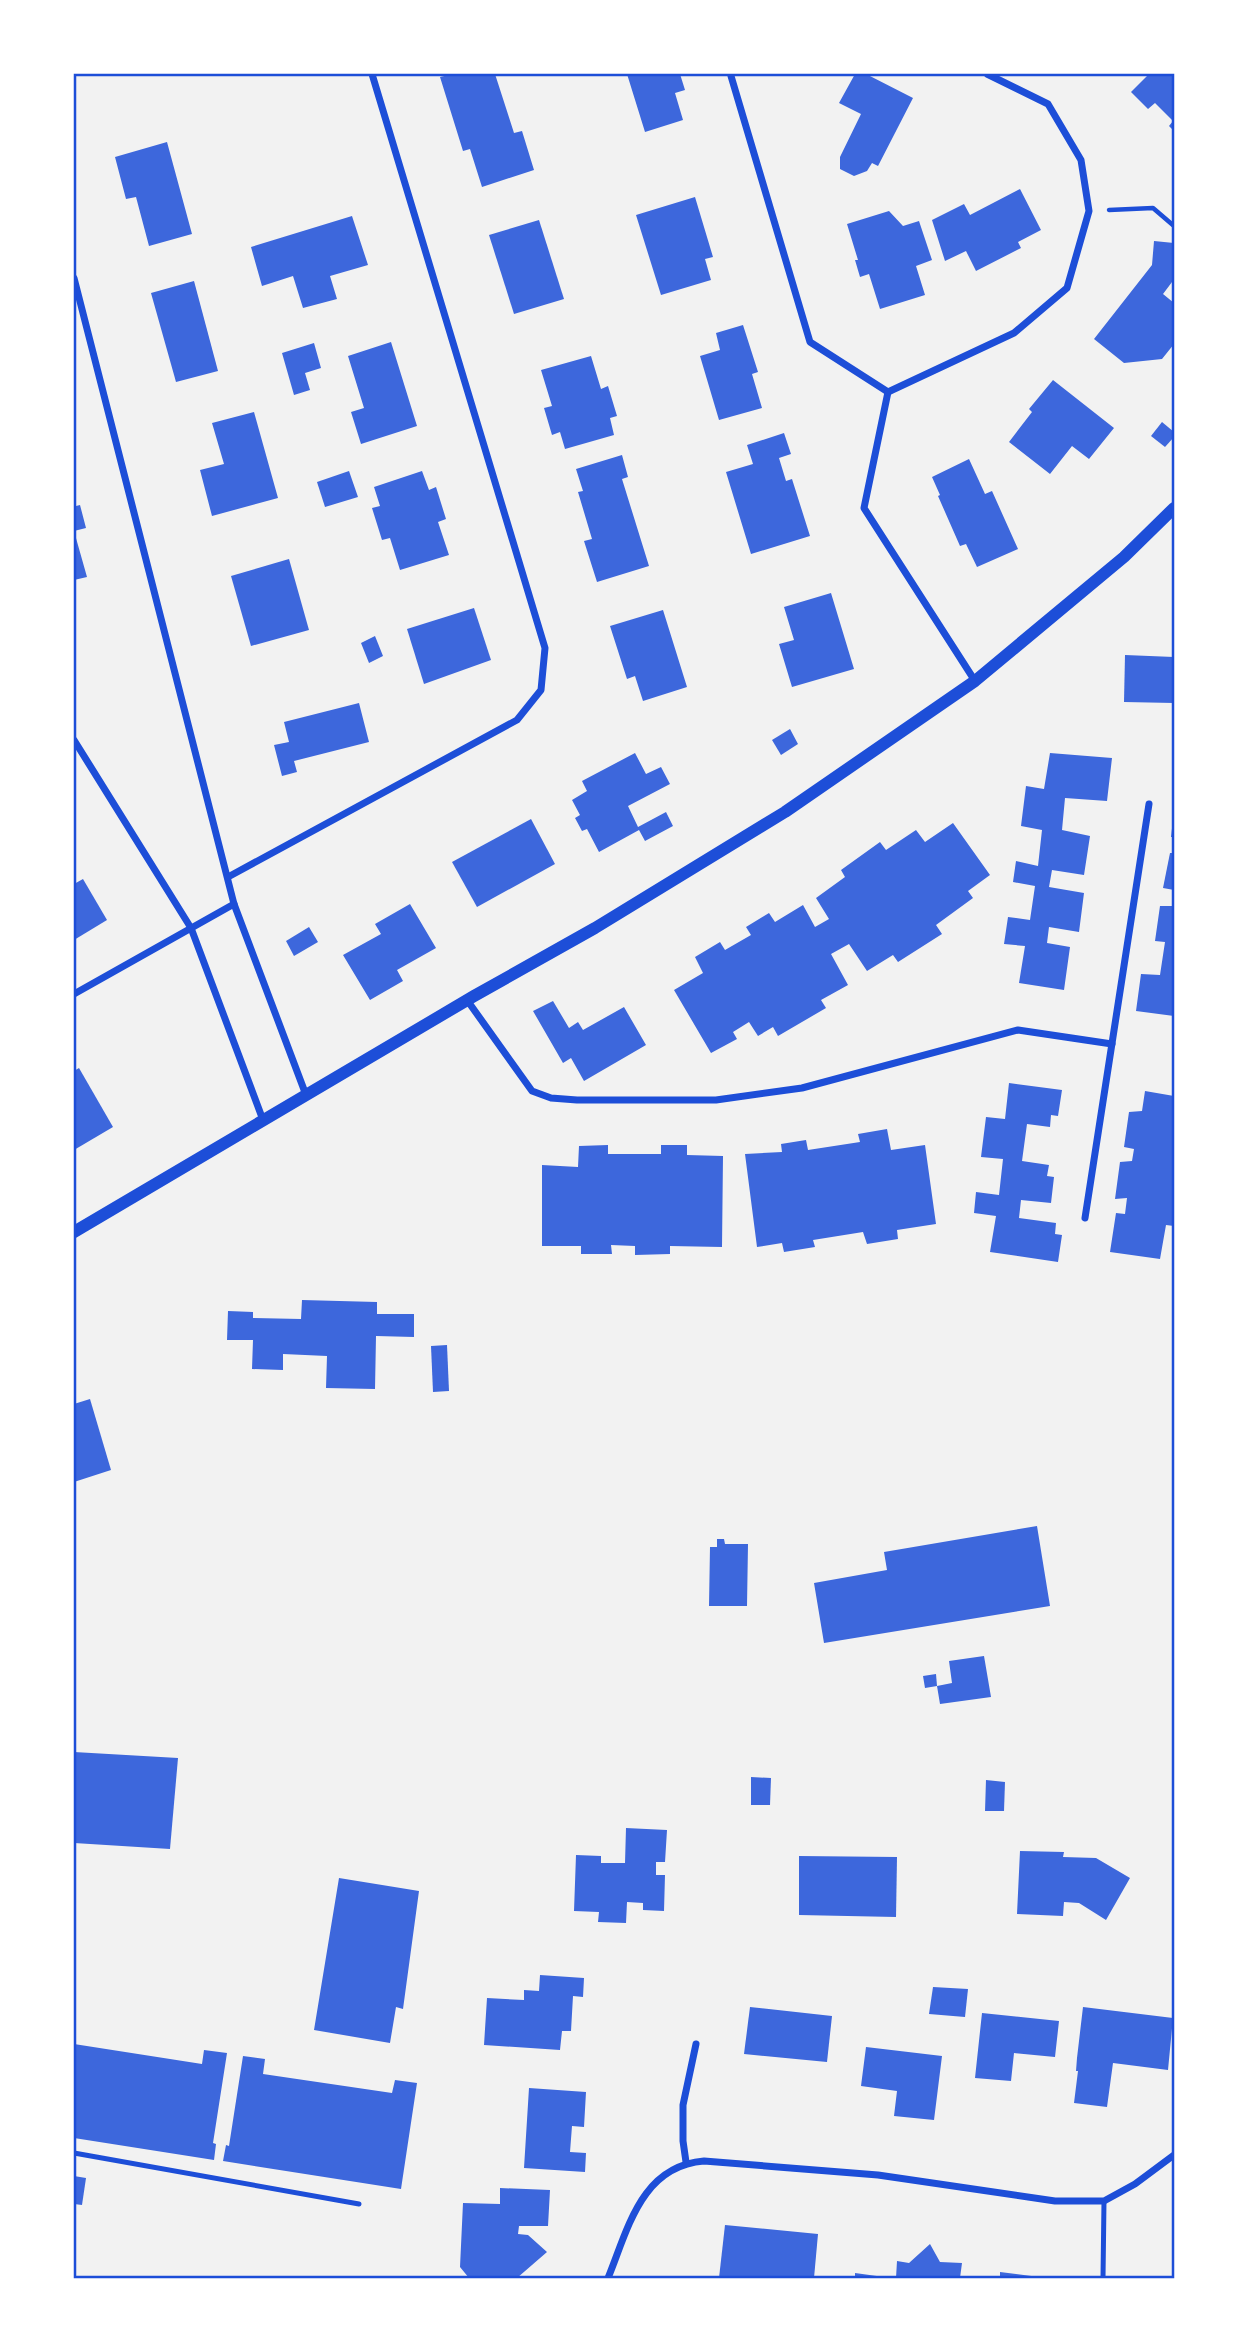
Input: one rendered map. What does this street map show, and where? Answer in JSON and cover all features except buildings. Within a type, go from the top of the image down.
[{"type":"street","points":[[228,877],[517,720],[541,690],[545,648],[372,74]]},
{"type":"street","points":[[732,74],[810,342],[888,392]]},
{"type":"street","points":[[888,392],[1014,334],[1067,288],[1089,211],[1081,160],[1048,104],[987,74]]},
{"type":"street","points":[[74,278],[234,904],[306,1095]]},
{"type":"street","points":[[888,392],[864,508],[975,681]]},
{"type":"street","points":[[74,1232],[467,1000],[595,928],[785,812],[975,681],[1124,557],[1174,508]]},
{"type":"street","points":[[74,740],[191,928],[263,1120]]},
{"type":"street","points":[[1084,1218],[1149,804]]},
{"type":"street","points":[[74,995],[234,904]]},
{"type":"street","points":[[467,1000],[532,1091],[551,1097],[578,1100],[716,1100],[802,1088],[1018,1030],[1112,1044]]},
{"type":"street","points":[[686,2162],[682,2105],[696,2043]]},
{"type":"street","points":[[608,2278],[637,2206],[660,2176],[686,2162],[704,2161],[878,2175],[1055,2201],[1104,2201],[1135,2184],[1174,2155]]},
{"type":"lane","points":[[74,2153],[359,2204]]},
{"type":"lane","points":[[1103,2278],[1104,2201]]},
{"type":"path","points":[[1089,211],[1153,208],[1174,226]]}]
